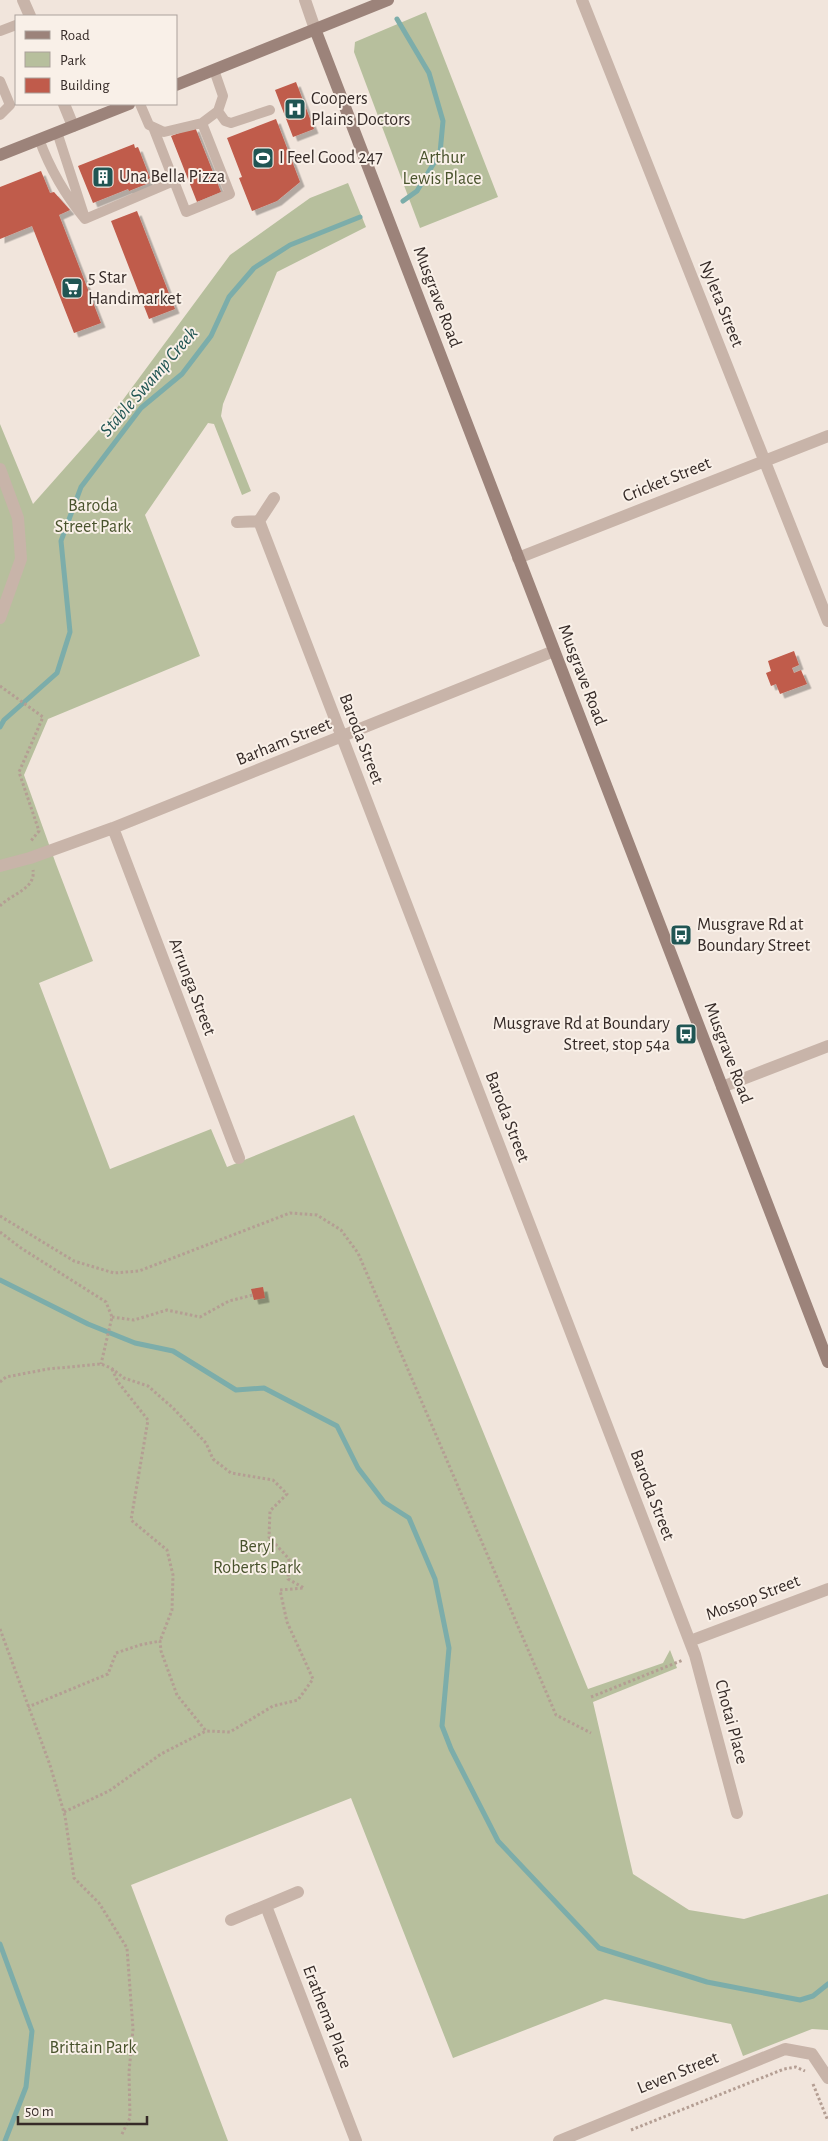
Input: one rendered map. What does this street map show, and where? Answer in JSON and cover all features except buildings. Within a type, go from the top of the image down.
[{"type":"street","points":[[23,0],[30,15]]},
{"type":"street","name":"Musgrave Road","points":[[305,0],[828,1362]]},
{"type":"street","points":[[178,84],[388,0]]},
{"type":"street","name":"Nyleta Street","points":[[582,0],[828,621]]},
{"type":"street","points":[[64,105],[73,126]]},
{"type":"street","points":[[0,155],[126,105]]},
{"type":"street","name":"Cricket Street","points":[[518,558],[828,436]]},
{"type":"street","points":[[0,469],[18,518],[21,558],[0,618]]},
{"type":"street","points":[[237,522],[259,521],[274,498]]},
{"type":"street","name":"Baroda Street","points":[[259,521],[690,1641]]},
{"type":"street","name":"Barham Street","points":[[0,866],[30,858],[112,828],[554,652]]},
{"type":"street","name":"Arrunga Street","points":[[112,828],[239,1158]]},
{"type":"street","points":[[722,1087],[828,1046]]},
{"type":"street","name":"Mossop Street","points":[[690,1641],[828,1589]]},
{"type":"street","name":"Chotai Place","points":[[690,1641],[696,1655],[737,1812]]},
{"type":"street","points":[[231,1920],[298,1892]]},
{"type":"street","name":"Erathema Place","points":[[266,1906],[356,2141]]},
{"type":"street","name":"Leven Street","points":[[559,2141],[785,2049],[812,2054],[828,2078]]},
{"type":"lane","points":[[0,32],[15,25]]},
{"type":"lane","points":[[140,105],[149,125],[164,132],[202,123],[218,110],[223,96],[214,70]]},
{"type":"lane","points":[[0,81],[10,105],[0,115]]},
{"type":"lane","points":[[218,110],[224,121],[231,123],[270,110]]},
{"type":"lane","points":[[153,127],[186,212],[230,194],[202,123]]},
{"type":"lane","points":[[57,132],[85,219]]},
{"type":"lane","points":[[39,140],[48,165],[85,219]]},
{"type":"lane","points":[[85,219],[174,181]]},
{"type":"path","points":[[0,687],[43,717],[19,772],[39,831],[26,848],[34,873],[33,879],[27,888],[7,898],[0,906]]},
{"type":"path","points":[[0,1216],[74,1261],[114,1273],[139,1271],[290,1213],[317,1215],[341,1230],[358,1252],[479,1539],[556,1715],[591,1733]]},
{"type":"path","points":[[0,1232],[21,1248],[106,1302],[112,1317],[100,1364]]},
{"type":"path","points":[[112,1317],[134,1320],[168,1310],[200,1317],[229,1301],[253,1295]]},
{"type":"path","points":[[0,1382],[6,1377],[31,1372],[100,1364],[112,1368],[124,1378],[148,1386],[173,1408],[206,1443],[213,1459],[231,1473],[273,1480],[287,1494],[270,1511],[269,1538],[289,1559],[288,1579],[304,1588],[280,1590],[287,1622],[313,1679],[298,1700],[273,1706],[230,1732],[206,1731],[161,1754],[109,1792],[64,1812]]},
{"type":"path","points":[[112,1368],[118,1382],[148,1420],[132,1520],[166,1550],[173,1575],[172,1610],[160,1641],[161,1651],[177,1695],[206,1731]]},
{"type":"path","points":[[0,1629],[50,1765],[64,1812],[74,1878],[100,1903],[127,1948],[133,2030],[129,2072],[130,2118],[121,2136]]},
{"type":"path","points":[[28,1707],[108,1674],[116,1653],[160,1641]]},
{"type":"path","points":[[591,1696],[696,1655]]},
{"type":"path","points":[[627,2131],[784,2069],[796,2067],[805,2071],[811,2078],[828,2121]]},
{"type":"green space","name":"Arthur Lewis Place","points":[[426,12],[498,197],[420,228],[354,52],[355,42]]},
{"type":"green space","name":"Beryl Roberts Park","points":[[348,183],[366,227],[277,272],[223,404],[221,416],[251,491],[242,495],[214,424],[208,423],[145,515],[200,656],[48,719],[24,775],[93,961],[39,983],[110,1169],[211,1129],[227,1167],[354,1115],[588,1689],[663,1663],[670,1650],[677,1668],[593,1702],[633,1874],[689,1910],[744,1919],[828,1894],[828,2030],[812,2029],[743,2056],[731,2024],[605,1999],[453,2058],[351,1798],[131,1885],[228,2141],[0,2141],[0,424],[33,504],[111,416],[230,255],[310,198]]},
{"type":"waterway","points":[[397,19],[429,73],[443,121],[440,153],[417,191],[403,201]]},
{"type":"waterway","name":"Stable Swamp Creek","points":[[0,727],[4,720],[57,673],[70,632],[61,541],[81,487],[141,408],[182,374],[211,336],[229,297],[254,268],[290,245],[360,217]]},
{"type":"waterway","points":[[0,1280],[88,1324],[135,1343],[173,1351],[236,1390],[264,1388],[337,1426],[358,1468],[384,1502],[409,1518],[435,1579],[449,1648],[442,1726],[451,1749],[498,1841],[599,1948],[707,1982],[800,2000],[813,1996],[828,1984]]},
{"type":"waterway","name":"Stable Swamp Creek","points":[[0,1944],[32,2031],[26,2087],[5,2141]]},
{"type":"place","name":"Coopers Plains Doctors","points":[[295,109]]},
{"type":"place","name":"I Feel Good 247","points":[[263,158]]},
{"type":"place","name":"Una Bella Pizza","points":[[103,177]]},
{"type":"place","name":"5 Star Handimarket","points":[[72,288]]},
{"type":"place","name":"Musgrave Rd at Boundary Street","points":[[681,935]]},
{"type":"place","name":"Musgrave Rd at Boundary Street, stop 54a","points":[[686,1034]]},
{"type":"park label","name":"Baroda Street Park","points":[[93,516]]},
{"type":"park label","name":"Brittain Park","points":[[93,2048]]}]
